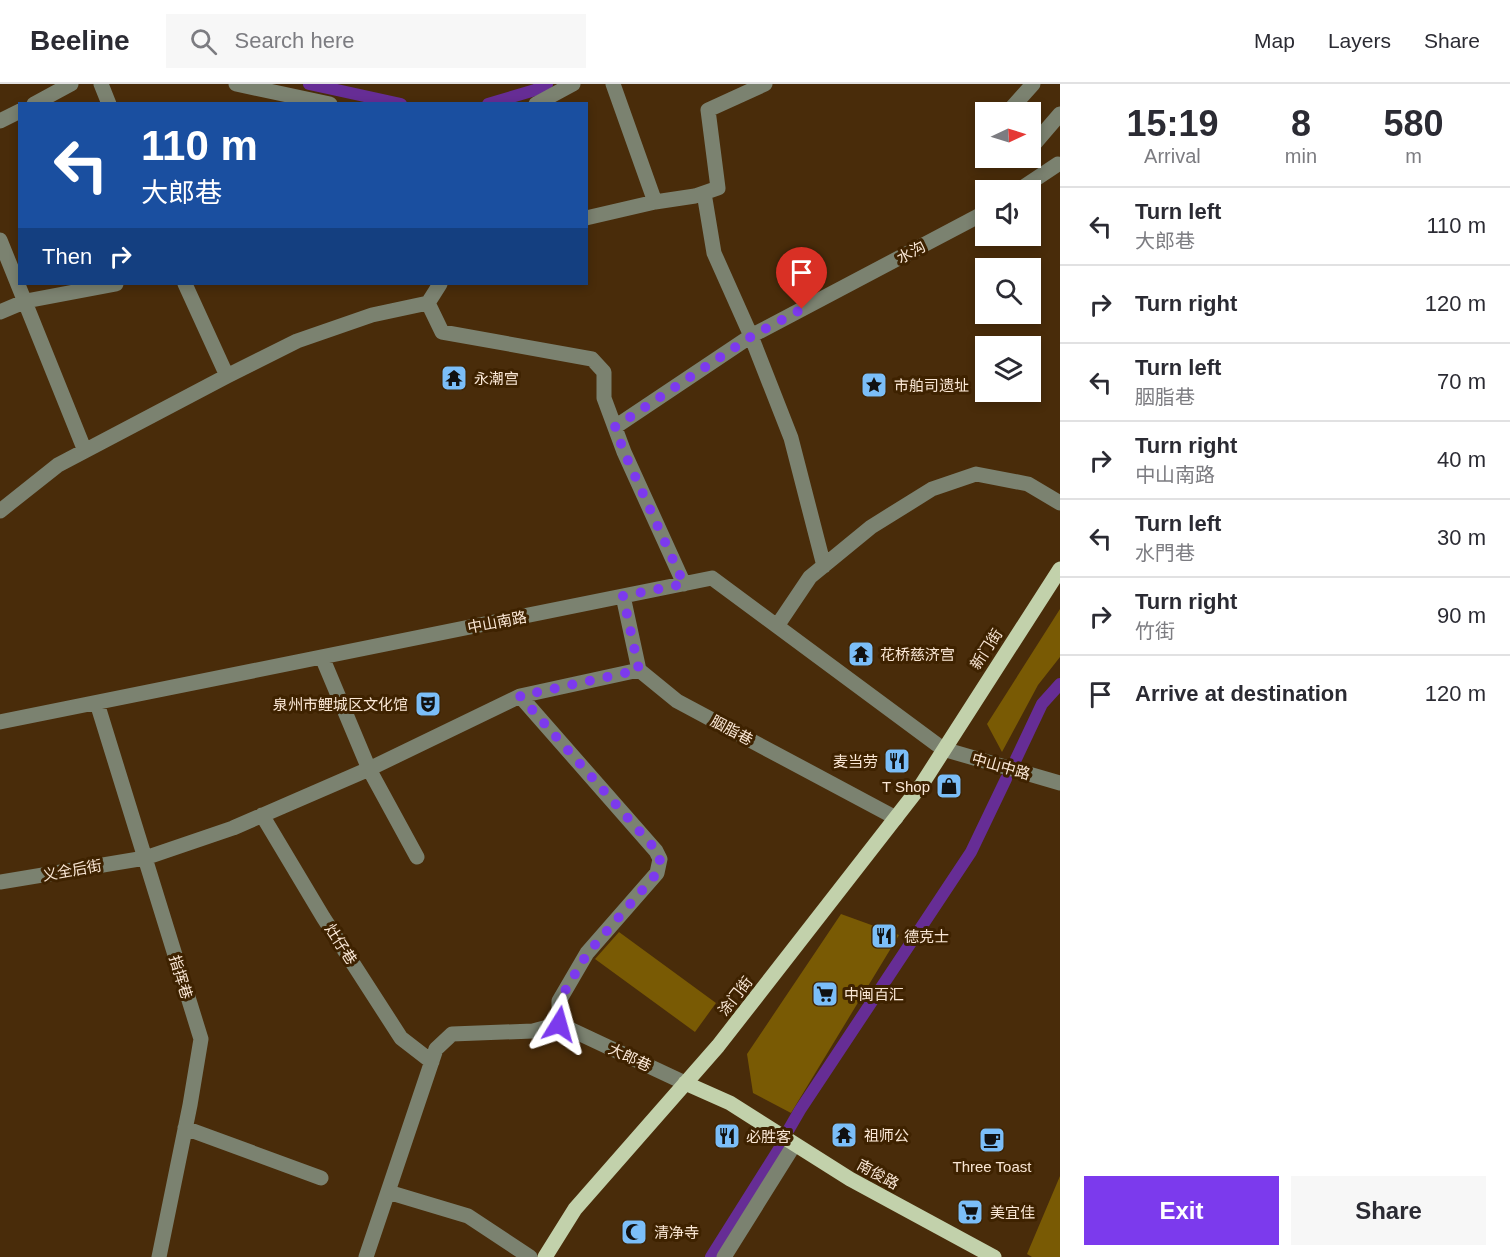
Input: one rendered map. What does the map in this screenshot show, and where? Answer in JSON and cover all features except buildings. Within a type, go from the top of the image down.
[{"type":"main road","name":"新门街","points":[[943,749],[1060,569]]},
{"type":"main road","name":"涂门街","points":[[545,1257],[575,1209],[718,1046],[922,784],[943,749]]},
{"type":"main road","name":"南俊路","points":[[685,1083],[730,1103],[850,1179],[994,1257]]},
{"type":"street","points":[[38,102],[71,84]]},
{"type":"street","points":[[101,84],[108,102]]},
{"type":"street","points":[[236,84],[321,102]]},
{"type":"street","points":[[540,102],[573,84]]},
{"type":"street","points":[[613,84],[655,202]]},
{"type":"street","points":[[588,218],[718,188],[708,110],[765,84]]},
{"type":"street","points":[[1017,102],[1033,84]]},
{"type":"street","points":[[0,121],[18,112]]},
{"type":"street","points":[[1041,136],[1060,114]]},
{"type":"street","points":[[1034,180],[1058,164]]},
{"type":"street","points":[[704,193],[714,253],[752,336],[791,438],[824,566]]},
{"type":"street","name":"水沟","points":[[615,427],[752,336],[975,218]]},
{"type":"street","points":[[0,240],[18,282]]},
{"type":"street","points":[[19,285],[85,451]]},
{"type":"street","points":[[0,312],[26,301],[111,285]]},
{"type":"street","points":[[185,285],[227,376]]},
{"type":"street","points":[[0,511],[58,465],[227,376],[308,337],[372,315],[428,303],[439,285]]},
{"type":"street","points":[[428,303],[442,332],[592,359],[604,372],[604,398],[624,452],[684,584]]},
{"type":"street","points":[[777,626],[810,577],[871,526],[932,489],[976,474],[1028,484],[1060,503]]},
{"type":"street","name":"中山南路","points":[[0,722],[712,578],[943,749]]},
{"type":"street","points":[[623,596],[639,670]]},
{"type":"street","points":[[322,657],[369,769],[417,857]]},
{"type":"street","name":"义全后街","points":[[0,882],[145,858],[233,828],[369,769],[520,696],[639,670]]},
{"type":"street","name":"胭脂巷","points":[[639,670],[677,701],[896,818]]},
{"type":"street","points":[[366,1257],[436,1049],[452,1034],[533,1031],[559,1024],[559,1001],[587,954],[657,873],[660,859],[657,851],[520,696]]},
{"type":"street","name":"指挥巷","points":[[97,702],[201,1039],[159,1257]]},
{"type":"street","name":"中山中路","points":[[943,749],[1060,783]]},
{"type":"street","name":"灶仔巷","points":[[262,815],[323,917],[401,1038],[432,1062]]},
{"type":"street","name":"大郎巷","points":[[559,1024],[685,1083]]},
{"type":"street","points":[[185,1128],[321,1178]]},
{"type":"street","points":[[724,1257],[794,1145]]},
{"type":"street","points":[[388,1192],[468,1216],[530,1257]]},
{"type":"waterway","points":[[309,84],[392,102]]},
{"type":"waterway","points":[[495,102],[547,84]]},
{"type":"waterway","points":[[1016,759],[1042,704],[1060,684]]},
{"type":"waterway","points":[[789,1129],[971,852],[1006,779]]},
{"type":"waterway","points":[[711,1257],[779,1149]]},
{"type":"place","name":"永潮宫","points":[[454,378]]},
{"type":"place","name":"市舶司遗址","points":[[874,385]]},
{"type":"place","name":"花桥慈济宫","points":[[861,654]]},
{"type":"place","name":"泉州市鲤城区文化馆","points":[[428,704]]},
{"type":"place","name":"麦当劳","points":[[897,761]]},
{"type":"place","name":"T Shop","points":[[949,786]]},
{"type":"place","name":"德克士","points":[[884,936]]},
{"type":"place","name":"中闽百汇","points":[[825,994]]},
{"type":"place","name":"祖师公","points":[[844,1135]]},
{"type":"place","name":"必胜客","points":[[727,1136]]},
{"type":"place","name":"Three Toast","points":[[992,1140]]},
{"type":"place","name":"美宜佳","points":[[970,1212]]},
{"type":"place","name":"清净寺","points":[[634,1232]]},
{"type":"route","points":[[559,1024],[559,1001],[587,954],[657,873],[660,859],[657,851],[520,696],[639,670],[623,596],[684,584],[624,452],[615,427],[752,336],[802,309]]}]
